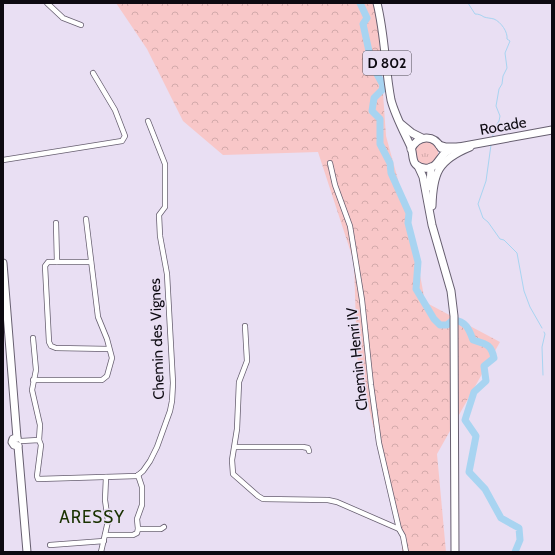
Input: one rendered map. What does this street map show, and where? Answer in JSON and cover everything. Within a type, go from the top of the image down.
[{"type":"main road","name":"D 802","points":[[378,3],[392,100],[399,123],[412,149]]},
{"type":"main road","points":[[399,123],[412,133],[422,138],[433,139],[441,148],[441,156],[439,161],[431,167],[422,168],[418,166]]},
{"type":"main road","name":"Rocade","points":[[459,147],[552,130]]},
{"type":"main road","points":[[422,138],[417,141],[412,149],[412,159],[418,166],[423,177],[431,219],[451,291],[455,325],[455,552]]},
{"type":"main road","points":[[432,206],[433,186],[435,177],[440,168],[456,153],[480,143]]},
{"type":"main road","points":[[439,145],[446,147],[459,147]]},
{"type":"main road","points":[[441,156],[446,152],[459,147]]},
{"type":"main road","points":[[431,167],[430,182],[436,236]]},
{"type":"main road","points":[[3,263],[15,442],[27,552]]},
{"type":"main road","points":[[451,552],[454,532]]},
{"type":"street","points":[[47,3],[63,18],[81,24]]},
{"type":"street","points":[[3,160],[122,141],[125,136],[115,110],[94,73]]},
{"type":"street","name":"Chemin des Vignes","points":[[138,475],[147,466],[157,447],[170,411],[173,383],[167,274],[160,236],[159,215],[166,207],[166,164],[148,121]]},
{"type":"street","name":"Chemin Henri IV","points":[[330,163],[335,186],[350,226],[362,300],[379,443],[398,529],[402,536],[406,552]]},
{"type":"street","points":[[33,380],[102,380],[107,376],[112,358],[107,339],[98,317],[86,218]]},
{"type":"street","points":[[56,223],[57,262]]},
{"type":"street","points":[[91,262],[48,262],[45,266],[50,345],[56,348],[109,349]]},
{"type":"street","points":[[245,326],[246,361],[239,382],[235,447],[232,460],[233,474],[263,499],[328,500],[337,502],[398,529]]},
{"type":"street","points":[[33,338],[36,370],[32,390],[40,425],[38,479],[138,475],[142,487],[142,505],[137,519],[138,529],[136,533],[133,535],[105,535]]},
{"type":"street","points":[[15,442],[39,440]]},
{"type":"street","points":[[235,447],[303,447],[308,448],[309,451]]},
{"type":"street","points":[[102,552],[108,521],[105,500],[106,477]]},
{"type":"street","points":[[138,529],[164,527]]},
{"type":"street","points":[[50,545],[104,541]]},
{"type":"green space","points":[[116,3],[373,3],[378,22],[386,136],[412,231],[425,302],[500,342],[437,454],[446,552],[402,552],[402,540],[396,524],[357,357],[354,262],[318,152],[223,155],[183,121],[147,49]]},
{"type":"green space","points":[[426,141],[435,144],[438,153],[435,162],[426,165],[417,162],[414,153],[417,144]]},
{"type":"waterway","points":[[360,3],[367,18],[363,24],[372,65],[383,85],[382,90],[374,98],[372,111],[380,119],[380,144],[390,163],[391,173],[409,213],[408,223],[418,262],[416,289],[434,319],[440,325],[447,325],[453,320],[461,322],[466,326],[473,340],[487,345],[493,353],[494,358],[484,366],[486,381],[474,392],[465,420],[476,436],[469,472],[485,489],[501,518],[519,528],[520,540],[515,552]]},
{"type":"waterway","points":[[468,3],[475,14],[494,19],[499,22],[505,30],[507,39],[510,41],[505,53],[507,68],[499,89],[496,106],[500,116],[492,139]]},
{"type":"waterway","points":[[491,145],[486,181],[478,204],[483,218],[488,222],[500,239],[504,240],[517,253],[524,291],[530,307],[542,328]]},
{"type":"waterway","points":[[543,375],[542,347],[545,334],[544,332]]},
{"type":"district","name":"ARESSY","points":[[92,517]]}]
